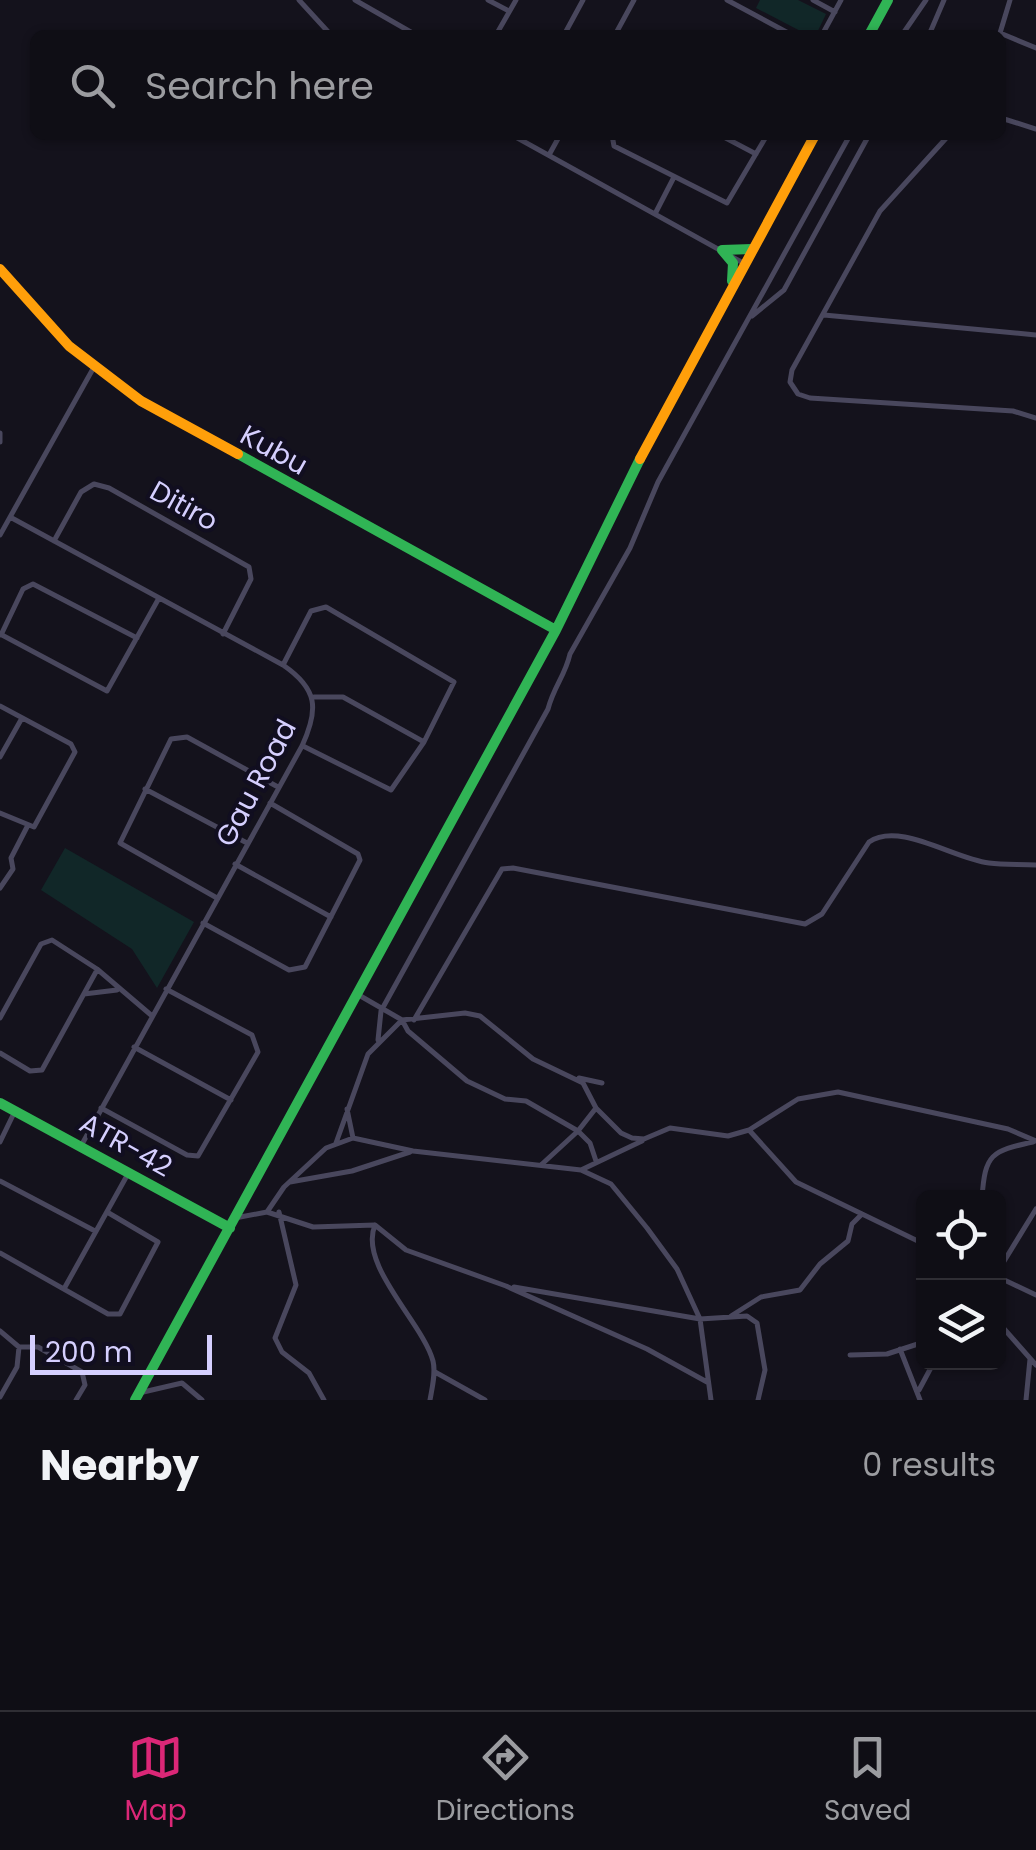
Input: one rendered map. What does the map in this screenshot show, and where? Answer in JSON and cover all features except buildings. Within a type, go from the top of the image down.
[{"type":"main road","points":[[872,30],[888,0]]},
{"type":"main road","points":[[137,1396],[556,630],[659,420],[812,140]]},
{"type":"main road","points":[[722,250],[743,252],[754,248]]},
{"type":"main road","points":[[722,250],[734,266],[730,290]]},
{"type":"main road","name":"Kubu","points":[[0,269],[59,337],[94,367],[169,418],[556,630]]},
{"type":"main road","points":[[536,620],[558,618],[566,611]]},
{"type":"main road","name":"ATR-42","points":[[0,1103],[232,1223]]},
{"type":"street","points":[[299,0],[326,30]]},
{"type":"street","points":[[354,0],[407,30]]},
{"type":"street","points":[[488,0],[510,12]]},
{"type":"street","points":[[499,30],[516,0]]},
{"type":"street","points":[[567,30],[583,0]]},
{"type":"street","points":[[618,30],[632,3],[620,0]]},
{"type":"street","points":[[727,0],[783,30]]},
{"type":"street","points":[[745,10],[751,0]]},
{"type":"street","points":[[813,0],[835,12]]},
{"type":"street","points":[[825,30],[841,0]]},
{"type":"street","points":[[905,30],[926,0]]},
{"type":"street","points":[[931,30],[944,0]]},
{"type":"street","points":[[1001,30],[1010,0]]},
{"type":"street","points":[[1006,36],[1036,48]]},
{"type":"street","points":[[1006,120],[1036,129]]},
{"type":"street","points":[[521,140],[745,264]]},
{"type":"street","points":[[549,155],[557,140]]},
{"type":"street","points":[[613,140],[614,146],[673,179],[727,203],[764,140]]},
{"type":"street","points":[[729,140],[756,154]]},
{"type":"street","points":[[378,1040],[381,1011],[548,710],[552,686],[566,672],[570,654],[630,548],[658,482],[847,140]]},
{"type":"street","points":[[750,318],[774,302],[866,140]]},
{"type":"street","points":[[945,140],[885,202],[792,370],[790,382],[798,394],[1014,411],[1036,418]]},
{"type":"street","points":[[655,213],[673,179]]},
{"type":"street","points":[[813,201],[828,211]]},
{"type":"street","points":[[762,294],[774,302]]},
{"type":"street","points":[[824,315],[1036,336]]},
{"type":"street","points":[[0,536],[94,367]]},
{"type":"street","points":[[0,434],[0,442]]},
{"type":"street","name":"Ditiro","points":[[54,540],[81,492],[94,484],[109,488],[249,567],[251,580],[223,634]]},
{"type":"street","name":"Gau Road","points":[[10,517],[283,665],[314,697],[316,714],[81,1146]]},
{"type":"street","points":[[138,638],[32,584],[23,589],[1,634],[106,692],[138,638],[159,598]]},
{"type":"street","points":[[283,665],[311,610],[326,607],[450,676],[454,690],[391,790],[302,746]]},
{"type":"street","points":[[314,697],[344,697],[424,742]]},
{"type":"street","points":[[0,706],[71,744],[75,752],[34,828],[0,813]]},
{"type":"street","points":[[0,757],[22,718]]},
{"type":"street","points":[[216,898],[120,843],[171,739],[179,735],[278,788]]},
{"type":"street","points":[[145,789],[247,843]]},
{"type":"street","points":[[203,924],[297,972],[305,967],[360,867],[358,854],[270,803]]},
{"type":"street","points":[[0,888],[12,870],[12,857],[27,827]]},
{"type":"street","points":[[414,1020],[502,870],[513,868],[806,924],[822,914],[869,842],[878,836],[900,836],[987,863],[1036,865]]},
{"type":"street","points":[[235,864],[331,917]]},
{"type":"street","points":[[0,1018],[46,941],[52,940],[98,969],[151,1015]]},
{"type":"street","points":[[0,1053],[30,1071],[42,1070],[98,969]]},
{"type":"street","points":[[101,1108],[194,1156],[202,1152],[258,1052],[258,1042],[252,1034],[166,988]]},
{"type":"street","points":[[84,994],[120,990]]},
{"type":"street","points":[[357,994],[402,1020],[480,1016],[541,1064],[602,1084]]},
{"type":"street","points":[[336,1143],[358,1075],[378,1040],[402,1020]]},
{"type":"street","points":[[402,1020],[408,1031],[467,1081],[505,1099],[526,1100],[578,1131],[590,1143],[596,1162]]},
{"type":"street","points":[[134,1047],[232,1100]]},
{"type":"street","points":[[576,1078],[596,1108],[621,1133],[644,1138]]},
{"type":"street","points":[[580,1170],[670,1128],[728,1136],[749,1130],[798,1099],[838,1092],[1003,1128],[1036,1141]]},
{"type":"street","points":[[540,1166],[578,1131],[596,1108]]},
{"type":"street","points":[[347,1109],[353,1138]]},
{"type":"street","points":[[0,1142],[16,1111]]},
{"type":"street","points":[[749,1130],[796,1182],[916,1240]]},
{"type":"street","points":[[267,1212],[288,1182],[336,1143],[353,1138],[412,1151],[580,1170],[611,1184],[677,1270],[700,1319],[711,1400]]},
{"type":"street","points":[[983,1190],[985,1164],[995,1152],[1036,1141]]},
{"type":"street","points":[[288,1182],[352,1171],[412,1151]]},
{"type":"street","points":[[65,1287],[129,1172]]},
{"type":"street","points":[[0,1181],[96,1231]]},
{"type":"street","points":[[1006,1261],[1036,1210]]},
{"type":"street","points":[[0,1254],[108,1314],[124,1310],[158,1242],[107,1212]]},
{"type":"street","points":[[232,1223],[279,1212],[313,1226],[375,1225],[406,1250],[506,1286],[648,1348],[707,1382]]},
{"type":"street","points":[[279,1212],[296,1284],[289,1310],[276,1332],[276,1343],[309,1372],[324,1400]]},
{"type":"street","points":[[730,1317],[756,1300],[800,1290],[820,1264],[848,1241],[852,1224],[862,1214]]},
{"type":"street","points":[[375,1225],[372,1234],[376,1256],[429,1352],[434,1371],[430,1400]]},
{"type":"street","points":[[1006,1278],[1036,1295]]},
{"type":"street","points":[[506,1286],[700,1319],[747,1316],[758,1323],[765,1370],[758,1400]]},
{"type":"street","points":[[0,1331],[19,1346],[38,1348],[82,1372],[85,1385],[76,1400]]},
{"type":"street","points":[[1006,1331],[1036,1365]]},
{"type":"street","points":[[850,1354],[916,1344]]},
{"type":"street","points":[[0,1398],[16,1367],[19,1346]]},
{"type":"street","points":[[900,1349],[920,1400]]},
{"type":"street","points":[[1026,1400],[1030,1358]]},
{"type":"street","points":[[919,1391],[930,1370]]},
{"type":"street","points":[[434,1371],[485,1400]]},
{"type":"street","points":[[137,1396],[182,1383],[202,1400]]},
{"type":"green space","points":[[760,0],[798,0],[826,14],[818,30],[798,30],[756,8]]},
{"type":"green space","points":[[65,848],[194,922],[157,988],[132,949],[41,890]]},
{"type":"traffic: fast","points":[[872,30],[888,0]]},
{"type":"traffic: fast","points":[[722,250],[752,249]]},
{"type":"traffic: fast","points":[[722,250],[733,263],[732,281]]},
{"type":"traffic: fast","points":[[238,454],[556,630]]},
{"type":"traffic: fast","points":[[135,1400],[556,630],[640,459]]},
{"type":"traffic: fast","points":[[0,1103],[230,1228]]},
{"type":"traffic: slow","points":[[640,459],[812,140]]},
{"type":"traffic: slow","points":[[0,269],[69,346],[141,401],[238,454]]}]
